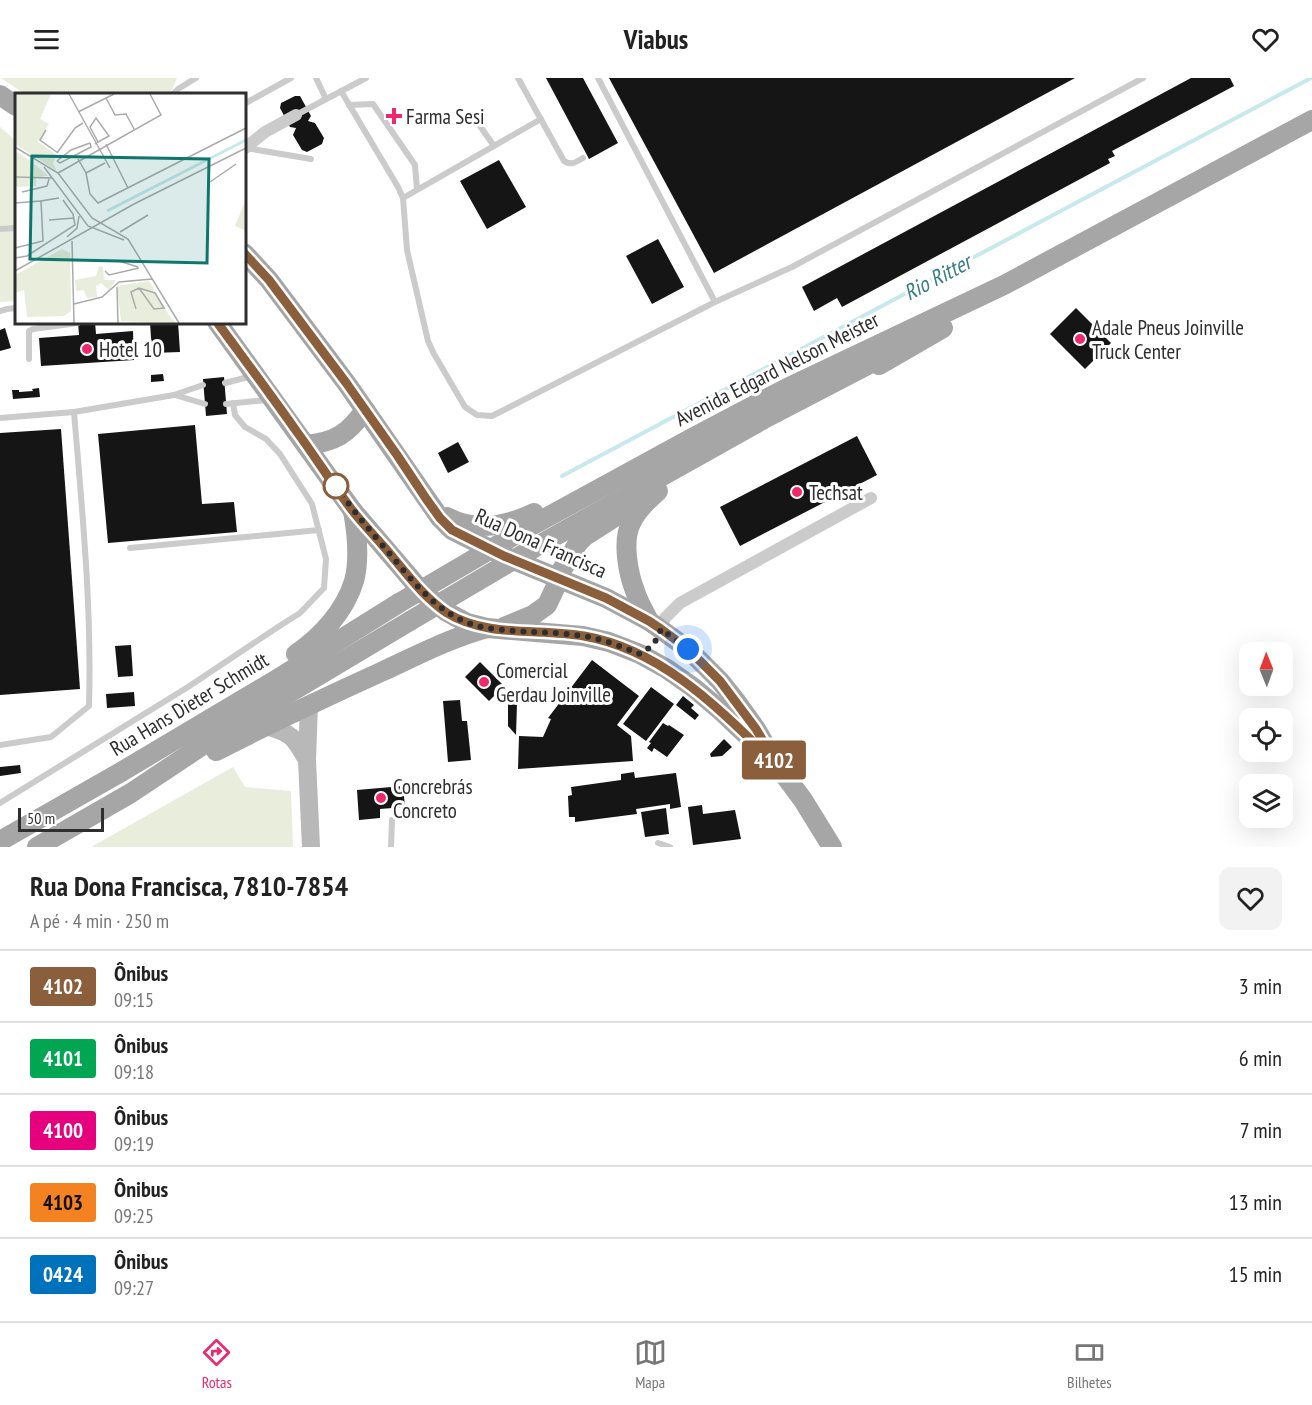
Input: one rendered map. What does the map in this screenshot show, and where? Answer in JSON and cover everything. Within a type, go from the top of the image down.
[{"type":"main road","points":[[0,96],[15,105]]},
{"type":"main road","name":"Avenida Edgard Nelson Meister","points":[[399,603],[520,532],[732,416],[1004,285],[1312,120]]},
{"type":"main road","name":"Avenida Edgard Nelson Meister","points":[[410,621],[532,549],[764,419],[865,366],[1001,300],[1312,133]]},
{"type":"main road","name":"Rua Dona Francisca","points":[[246,255],[269,280],[365,410],[440,518],[452,530],[504,556],[606,598],[655,625],[688,649],[720,681],[756,729],[777,765],[803,800],[832,847]]},
{"type":"main road","name":"Rua Dona Francisca","points":[[218,324],[353,511],[424,594],[466,623],[493,628],[583,636],[609,642],[640,654],[667,669],[711,703],[777,765]]},
{"type":"main road","points":[[131,793],[309,705],[463,635],[533,615],[547,605],[556,586],[557,578],[578,543],[585,536],[658,490],[943,328]]},
{"type":"main road","points":[[434,510],[457,522],[478,526],[500,525],[525,517],[579,491],[771,385],[867,350]]},
{"type":"main road","points":[[306,445],[324,443],[341,436],[355,425],[365,410]]},
{"type":"main road","points":[[640,654],[658,640],[655,625],[635,593],[626,546],[630,524],[639,510],[658,490]]},
{"type":"main road","points":[[121,772],[309,646],[326,629],[343,605],[354,581],[357,541],[353,511]]},
{"type":"main road","name":"Rua Hans Dieter Schmidt","points":[[0,841],[274,681],[399,603]]},
{"type":"main road","name":"Rua Hans Dieter Schmidt","points":[[37,847],[131,793],[209,741],[410,621]]},
{"type":"main road","points":[[309,705],[307,760],[311,847]]},
{"type":"main road","points":[[266,726],[288,733],[307,760]]},
{"type":"street","points":[[246,147],[266,132],[296,115]]},
{"type":"street","points":[[655,625],[680,603],[871,498]]},
{"type":"lane","points":[[174,93],[178,88],[196,78]]},
{"type":"lane","points":[[246,103],[291,78]]},
{"type":"lane","points":[[316,78],[326,99]]},
{"type":"lane","points":[[296,115],[366,78]]},
{"type":"lane","points":[[518,78],[564,161],[572,164],[583,158]]},
{"type":"lane","points":[[598,78],[715,302]]},
{"type":"lane","points":[[341,91],[399,187],[403,198],[407,250],[428,341],[434,354],[465,407],[477,415],[492,416],[715,302],[792,267],[1143,78]]},
{"type":"lane","points":[[349,105],[373,104],[415,165],[417,189]]},
{"type":"lane","points":[[475,119],[494,146]]},
{"type":"lane","points":[[403,198],[541,119]]},
{"type":"lane","points":[[246,148],[311,159]]},
{"type":"lane","points":[[0,229],[15,228]]},
{"type":"lane","points":[[0,311],[15,308]]},
{"type":"lane","points":[[29,359],[29,332],[33,329],[70,324]]},
{"type":"lane","points":[[225,382],[256,375]]},
{"type":"lane","points":[[0,418],[74,412],[174,395],[203,385]]},
{"type":"lane","points":[[174,395],[205,404]]},
{"type":"lane","points":[[0,803],[188,687],[300,613],[324,588],[326,559],[312,504],[280,454],[266,439],[245,427],[235,415],[230,403],[273,399]]},
{"type":"lane","points":[[0,744],[51,736],[89,706],[87,571],[74,412]]},
{"type":"lane","points":[[130,548],[319,530]]},
{"type":"lane","points":[[391,847],[392,820]]},
{"type":"lane","points":[[658,843],[670,847]]},
{"type":"green space","points":[[1,78],[177,78],[170,93],[24,93]]},
{"type":"green space","points":[[0,127],[15,140],[15,301],[0,302]]},
{"type":"green space","points":[[233,767],[245,787],[291,791],[293,847],[91,847]]},
{"type":"building","points":[[546,78],[583,78],[618,143],[589,159]]},
{"type":"building","points":[[609,78],[1075,78],[714,273]]},
{"type":"building","points":[[1191,78],[1230,78],[1234,86],[1112,151],[1115,156],[1108,159],[1110,163],[842,307],[837,298],[814,311],[802,287]]},
{"type":"building","points":[[300,96],[311,116],[308,121],[315,123],[324,138],[322,144],[307,152],[302,150],[293,135],[296,128],[290,127],[280,108],[281,103]]},
{"type":"building","points":[[499,160],[526,207],[487,229],[460,181]]},
{"type":"building","points":[[658,239],[684,287],[652,304],[626,256]]},
{"type":"building","name":"Adale Pneus Joinville Truck Center","points":[[1076,308],[1111,343],[1085,369],[1050,334]]},
{"type":"building","name":"Hotel 10","points":[[78,324],[95,324],[96,334],[133,331],[134,360],[41,366],[39,338],[79,335]]},
{"type":"building","points":[[150,324],[178,324],[180,352],[152,353]]},
{"type":"building","points":[[5,328],[11,348],[0,351],[0,330]]},
{"type":"building","points":[[163,374],[164,381],[151,382],[151,375]]},
{"type":"building","points":[[224,377],[227,414],[206,416],[203,379]]},
{"type":"building","points":[[39,388],[40,397],[13,399],[12,390],[33,391],[32,389]]},
{"type":"building","points":[[195,425],[202,504],[234,502],[237,532],[108,543],[98,434]]},
{"type":"building","points":[[61,429],[80,689],[0,695],[0,433]]},
{"type":"building","points":[[857,436],[877,475],[740,546],[720,507]]},
{"type":"building","points":[[458,442],[469,462],[448,473],[438,453]]},
{"type":"building","points":[[131,645],[133,676],[118,677],[115,646]]},
{"type":"building","points":[[592,660],[639,696],[617,725],[631,736],[633,761],[518,769],[519,736],[543,737],[551,719],[548,718]]},
{"type":"building","name":"Comercial Gerdau Joinville","points":[[480,662],[504,686],[489,701],[465,677]]},
{"type":"building","points":[[651,687],[674,704],[646,741],[623,724]]},
{"type":"building","points":[[134,692],[135,706],[107,708],[106,694]]},
{"type":"building","points":[[683,696],[694,705],[691,708],[699,715],[695,720],[676,705]]},
{"type":"building","points":[[460,700],[462,721],[467,721],[471,760],[448,762],[443,701]]},
{"type":"building","points":[[508,704],[517,704],[516,735],[508,726]]},
{"type":"building","points":[[663,723],[684,735],[667,757],[654,748],[652,752],[647,748]]},
{"type":"building","points":[[724,739],[732,747],[722,756],[711,757],[710,754]]},
{"type":"building","points":[[20,765],[21,773],[0,776],[0,767]]},
{"type":"building","points":[[634,772],[635,778],[676,773],[681,807],[670,809],[670,804],[636,809],[637,814],[575,822],[575,817],[569,817],[568,796],[572,795],[571,787],[621,780],[621,774]]},
{"type":"building","name":"Concrebrás Concreto","points":[[403,786],[405,807],[380,809],[380,818],[359,820],[357,790]]},
{"type":"building","points":[[702,805],[703,814],[735,810],[741,839],[693,845],[688,807]]},
{"type":"building","points":[[666,808],[669,834],[645,837],[641,812]]},
{"type":"waterway","name":"Rio Ritter","points":[[562,476],[1311,78]]},
{"type":"bus line","name":"4102","points":[[218,324],[353,511],[424,594],[466,623],[487,628],[583,636],[609,642],[640,654],[667,669],[707,699],[777,765],[756,729],[720,681],[688,649],[661,629],[606,598],[504,556],[452,530],[427,500],[347,384],[269,280],[246,255]]},
{"type":"place","name":"Farma Sesi","points":[[394,116]]},
{"type":"place","name":"Adale Pneus Joinville Truck Center","points":[[1080,339]]},
{"type":"place","name":"Hotel 10","points":[[87,349]]},
{"type":"place","name":"Techsat","points":[[797,492]]},
{"type":"place","name":"Comercial Gerdau Joinville","points":[[484,682]]},
{"type":"place","name":"Concrebrás Concreto","points":[[381,798]]},
{"type":"route","points":[[336,486],[353,511],[424,594],[466,623],[487,628],[583,636],[609,642],[640,654],[654,645],[661,629],[688,649]]}]
